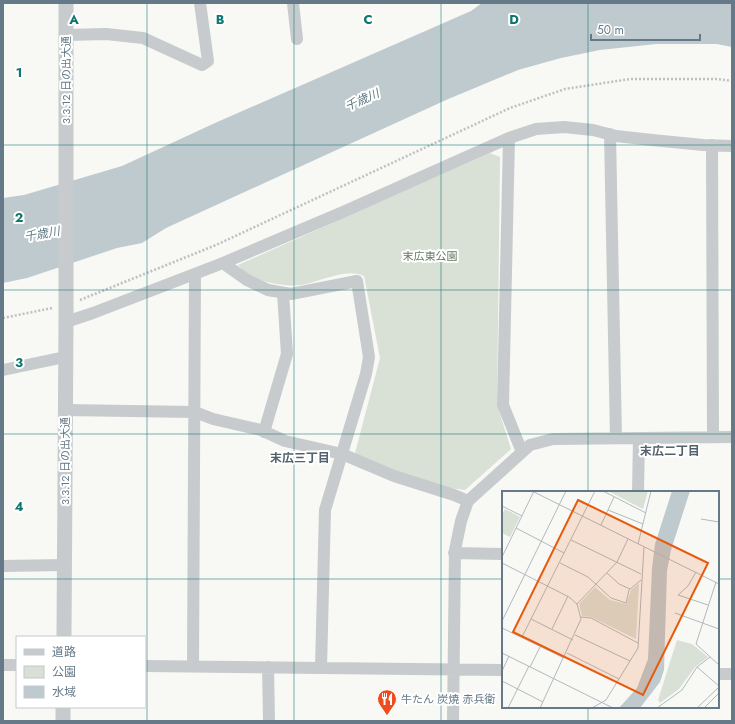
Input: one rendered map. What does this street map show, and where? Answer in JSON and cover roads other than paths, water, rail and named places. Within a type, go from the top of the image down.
[{"type":"street","name":"3.3.12 日の出大通","points":[[64,636],[66,3]]},
{"type":"street","points":[[66,35],[106,34],[143,38],[202,65],[208,61],[200,3]]},
{"type":"street","points":[[292,3],[297,39]]},
{"type":"street","points":[[66,322],[223,263],[343,212],[509,138],[536,129],[564,127],[593,130],[652,140],[732,146]]},
{"type":"street","points":[[610,134],[616,438]]},
{"type":"street","points":[[509,138],[503,405],[522,452]]},
{"type":"street","points":[[712,145],[713,437]]},
{"type":"street","points":[[223,263],[247,280],[268,290],[283,293],[291,294],[357,281],[369,357],[364,380],[325,510],[321,668]]},
{"type":"street","points":[[193,666],[195,274]]},
{"type":"street","points":[[264,432],[287,354],[283,293]]},
{"type":"street","points":[[3,370],[65,357]]},
{"type":"street","points":[[65,410],[195,412],[213,419],[264,432],[286,441],[342,454],[394,476],[454,495],[468,501]]},
{"type":"street","points":[[453,721],[454,554],[461,521],[468,501],[530,445],[553,439],[732,437]]},
{"type":"street","points":[[638,491],[639,438]]},
{"type":"street","points":[[454,554],[502,554]]},
{"type":"street","points":[[3,566],[64,565]]},
{"type":"street","points":[[3,664],[16,664]]},
{"type":"street","points":[[146,666],[502,670]]},
{"type":"street","points":[[268,667],[269,721]]},
{"type":"street","points":[[719,674],[732,674]]},
{"type":"street","points":[[63,721],[64,708]]},
{"type":"water","name":"千歳川","points":[[482,3],[732,3],[732,47],[717,44],[656,44],[600,50],[561,58],[518,70],[446,100],[166,228],[142,243],[117,248],[27,278],[3,283],[3,198],[24,195],[122,166],[215,123],[471,11]]},
{"type":"place","name":"牛たん 炭焼 赤兵衛","points":[[387,716]]},
{"type":"district","name":"末広二丁目","points":[[670,451]]},
{"type":"district","name":"末広三丁目","points":[[300,458]]},
{"type":"park label","name":"末広東公園","points":[[430,256]]}]
